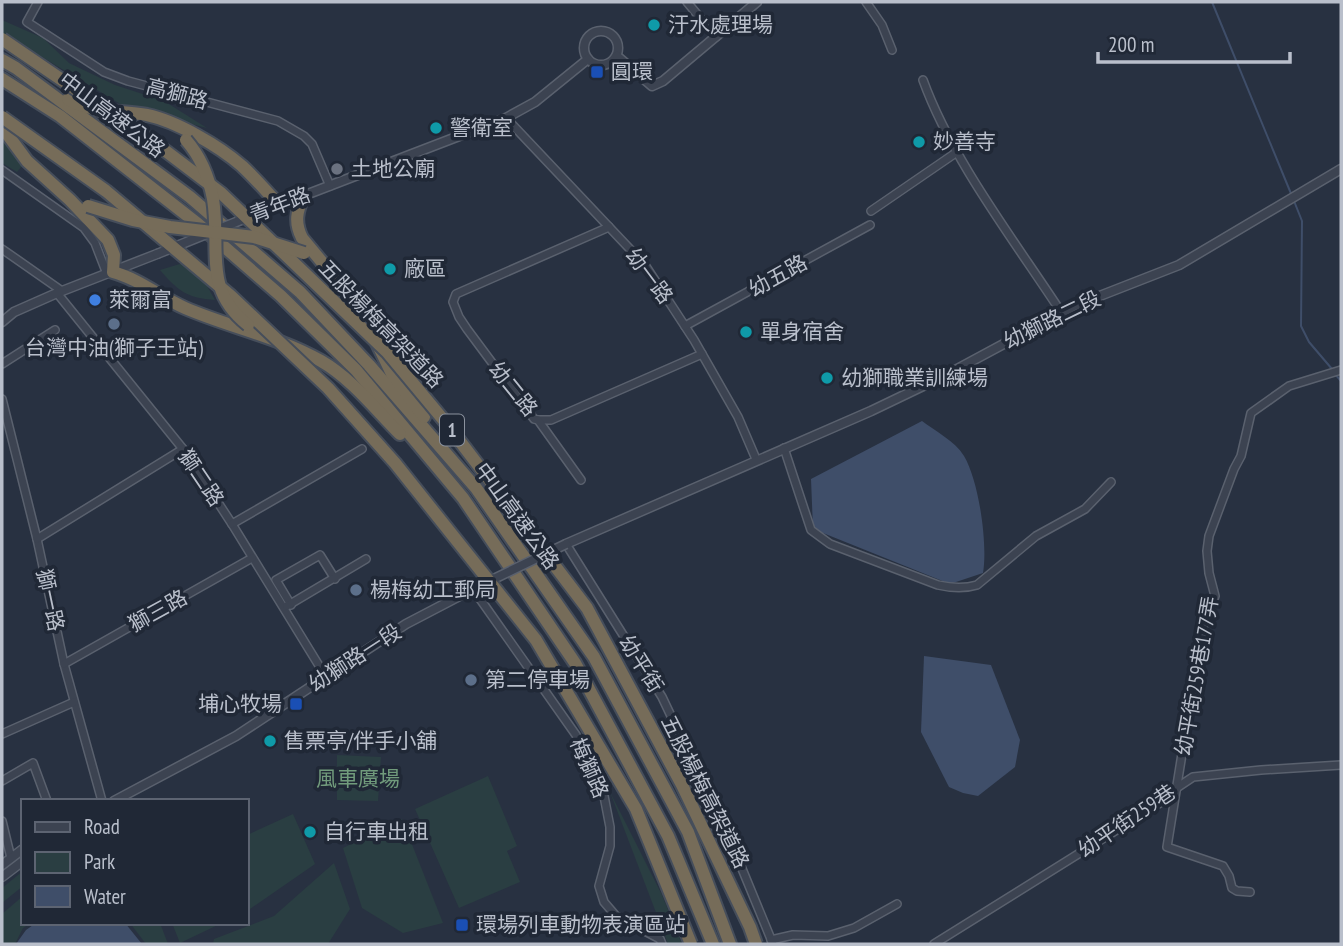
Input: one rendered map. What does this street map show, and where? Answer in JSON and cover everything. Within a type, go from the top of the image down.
[{"type":"highway","name":"五股楊梅高架道路","points":[[2,39],[163,149],[221,193],[387,352],[446,422],[587,608],[682,785],[756,944]]},
{"type":"highway","name":"中山高速公路","points":[[2,60],[190,197],[300,292],[369,365],[476,488],[594,657],[688,832],[730,944]]},
{"type":"highway","points":[[16,68],[88,108],[146,115],[204,140],[242,165],[279,205]]},
{"type":"highway","name":"中山高速公路","points":[[2,79],[60,116],[166,199],[281,296],[356,370],[451,484],[471,509],[575,663],[668,836],[713,944]]},
{"type":"highway","points":[[2,117],[106,191],[231,296],[328,388],[394,463],[536,640],[636,809],[691,944]]},
{"type":"highway","points":[[174,125],[195,150],[213,198],[215,266],[222,294],[239,318],[264,337]]},
{"type":"highway","points":[[2,127],[27,161],[70,200],[108,240],[114,255],[110,273],[129,276],[175,304],[197,313],[298,349],[333,370],[451,484]]},
{"type":"highway","points":[[303,196],[295,217],[302,238],[360,308],[392,373],[476,488]]},
{"type":"highway","points":[[70,200],[145,222],[215,231],[282,244],[304,253],[331,270]]},
{"type":"street","name":"高獅路","points":[[38,2],[27,22],[104,72],[278,121],[304,136],[312,144],[330,186]]},
{"type":"street","points":[[687,2],[716,37]]},
{"type":"street","points":[[617,56],[606,65],[596,65],[588,60],[585,53],[587,39],[599,31],[607,32],[617,42],[617,56],[641,79],[652,86],[663,82],[757,2]]},
{"type":"street","points":[[866,2],[882,25],[892,51]]},
{"type":"street","name":"青年路","points":[[2,322],[14,312],[60,292],[506,118],[535,102],[588,60]]},
{"type":"street","points":[[923,80],[930,101],[957,152],[1061,313]]},
{"type":"street","name":"幼一路","points":[[506,118],[645,265],[702,354],[738,417],[756,459]]},
{"type":"street","points":[[871,211],[957,152]]},
{"type":"street","name":"幼獅路二段","points":[[756,459],[872,411],[1061,313],[1179,265],[1341,169]]},
{"type":"street","points":[[2,170],[84,228],[110,273]]},
{"type":"street","name":"幼五路","points":[[685,326],[870,225]]},
{"type":"street","name":"幼二路","points":[[581,480],[459,317],[453,302],[456,294],[609,227]]},
{"type":"street","name":"獅二路","points":[[2,248],[60,292],[183,449],[287,607],[326,677]]},
{"type":"street","points":[[2,364],[55,330]]},
{"type":"street","points":[[538,421],[551,420],[702,354]]},
{"type":"street","name":"幼平街259巷177弄","points":[[1250,892],[1232,888],[1223,866],[1167,847],[1202,630],[1215,596],[1209,573],[1209,536],[1241,456],[1251,414],[1289,386],[1338,372]]},
{"type":"street","name":"獅一路","points":[[2,399],[37,539],[64,664],[101,799]]},
{"type":"street","points":[[784,448],[811,530],[830,544],[950,588],[977,585],[1036,536],[1085,509],[1111,482]]},
{"type":"street","points":[[37,539],[183,449]]},
{"type":"street","points":[[232,524],[362,449]]},
{"type":"street","name":"幼獅路一段","points":[[118,799],[236,736],[406,624],[566,544],[756,459]]},
{"type":"street","name":"幼平街","points":[[566,544],[662,697],[731,842],[772,942]]},
{"type":"street","points":[[335,579],[320,555],[276,580],[287,607],[335,579],[366,559]]},
{"type":"street","name":"獅三路","points":[[64,664],[253,558]]},
{"type":"street","name":"梅獅路","points":[[473,589],[576,736],[604,796],[610,827],[610,846],[599,886],[604,902],[616,916],[660,939],[662,944]]},
{"type":"street","points":[[2,734],[74,702]]},
{"type":"street","points":[[2,781],[33,763],[46,799]]},
{"type":"street","name":"幼平街259巷","points":[[934,944],[1171,796],[1178,787],[1193,777],[1341,765]]},
{"type":"street","points":[[2,821],[11,858]]},
{"type":"street","points":[[2,864],[21,850]]},
{"type":"street","points":[[2,877],[21,863]]},
{"type":"street","points":[[772,942],[793,935],[828,936],[854,928],[897,904]]},
{"type":"green space","points":[[2,20],[43,38],[69,63],[115,85],[164,101],[207,128],[127,108],[2,33]]},
{"type":"green space","points":[[2,140],[22,166],[17,172],[2,163]]},
{"type":"green space","points":[[183,263],[202,277],[215,300],[184,292],[160,270]]},
{"type":"green space","name":"風車廣場","points":[[337,755],[381,757],[378,801],[337,800]]},
{"type":"green space","points":[[488,776],[517,846],[507,851],[520,882],[459,908],[415,809]]},
{"type":"green space","points":[[610,792],[662,895],[682,944],[668,944]]},
{"type":"green space","points":[[293,814],[315,864],[248,910],[248,835]]},
{"type":"green space","points":[[402,819],[443,923],[403,933],[362,908],[343,848]]},
{"type":"green space","points":[[334,863],[350,909],[328,944],[213,944],[214,939],[274,916]]},
{"type":"green space","points":[[21,873],[21,888],[2,903],[2,888]]},
{"type":"green space","points":[[21,898],[21,925],[28,925],[23,928],[15,944],[2,944],[2,914]]},
{"type":"green space","points":[[132,925],[161,925],[168,944],[146,944]]},
{"type":"green space","points":[[173,925],[218,925],[180,943]]},
{"type":"water","points":[[922,421],[950,441],[964,456],[974,481],[981,513],[983,573],[950,584],[813,529],[811,479]]},
{"type":"water","points":[[924,656],[991,665],[1020,740],[1015,767],[978,796],[949,787],[921,732]]},
{"type":"water","points":[[33,925],[127,925],[142,944],[16,944]]},
{"type":"waterway","points":[[1212,2],[1292,196]]},
{"type":"waterway","points":[[1294,201],[1302,221],[1301,326],[1309,342],[1332,369]]},
{"type":"waterway","points":[[1335,374],[1341,381]]},
{"type":"place","name":"汙水處理場","points":[[654,25]]},
{"type":"place","name":"圓環","points":[[597,72]]},
{"type":"place","name":"警衛室","points":[[436,128]]},
{"type":"place","name":"妙善寺","points":[[919,142]]},
{"type":"place","name":"土地公廟","points":[[337,169]]},
{"type":"place","name":"廠區","points":[[390,269]]},
{"type":"place","name":"萊爾富","points":[[95,300]]},
{"type":"place","name":"台灣中油(獅子王站)","points":[[114,324]]},
{"type":"place","name":"單身宿舍","points":[[746,332]]},
{"type":"place","name":"幼獅職業訓練場","points":[[827,378]]},
{"type":"place","name":"楊梅幼工郵局","points":[[356,590]]},
{"type":"place","name":"第二停車場","points":[[471,680]]},
{"type":"place","name":"埔心牧場","points":[[296,704]]},
{"type":"place","name":"售票亭/伴手小舖","points":[[270,741]]},
{"type":"place","name":"自行車出租","points":[[310,832]]},
{"type":"place","name":"環場列車動物表演區站","points":[[462,925]]}]
